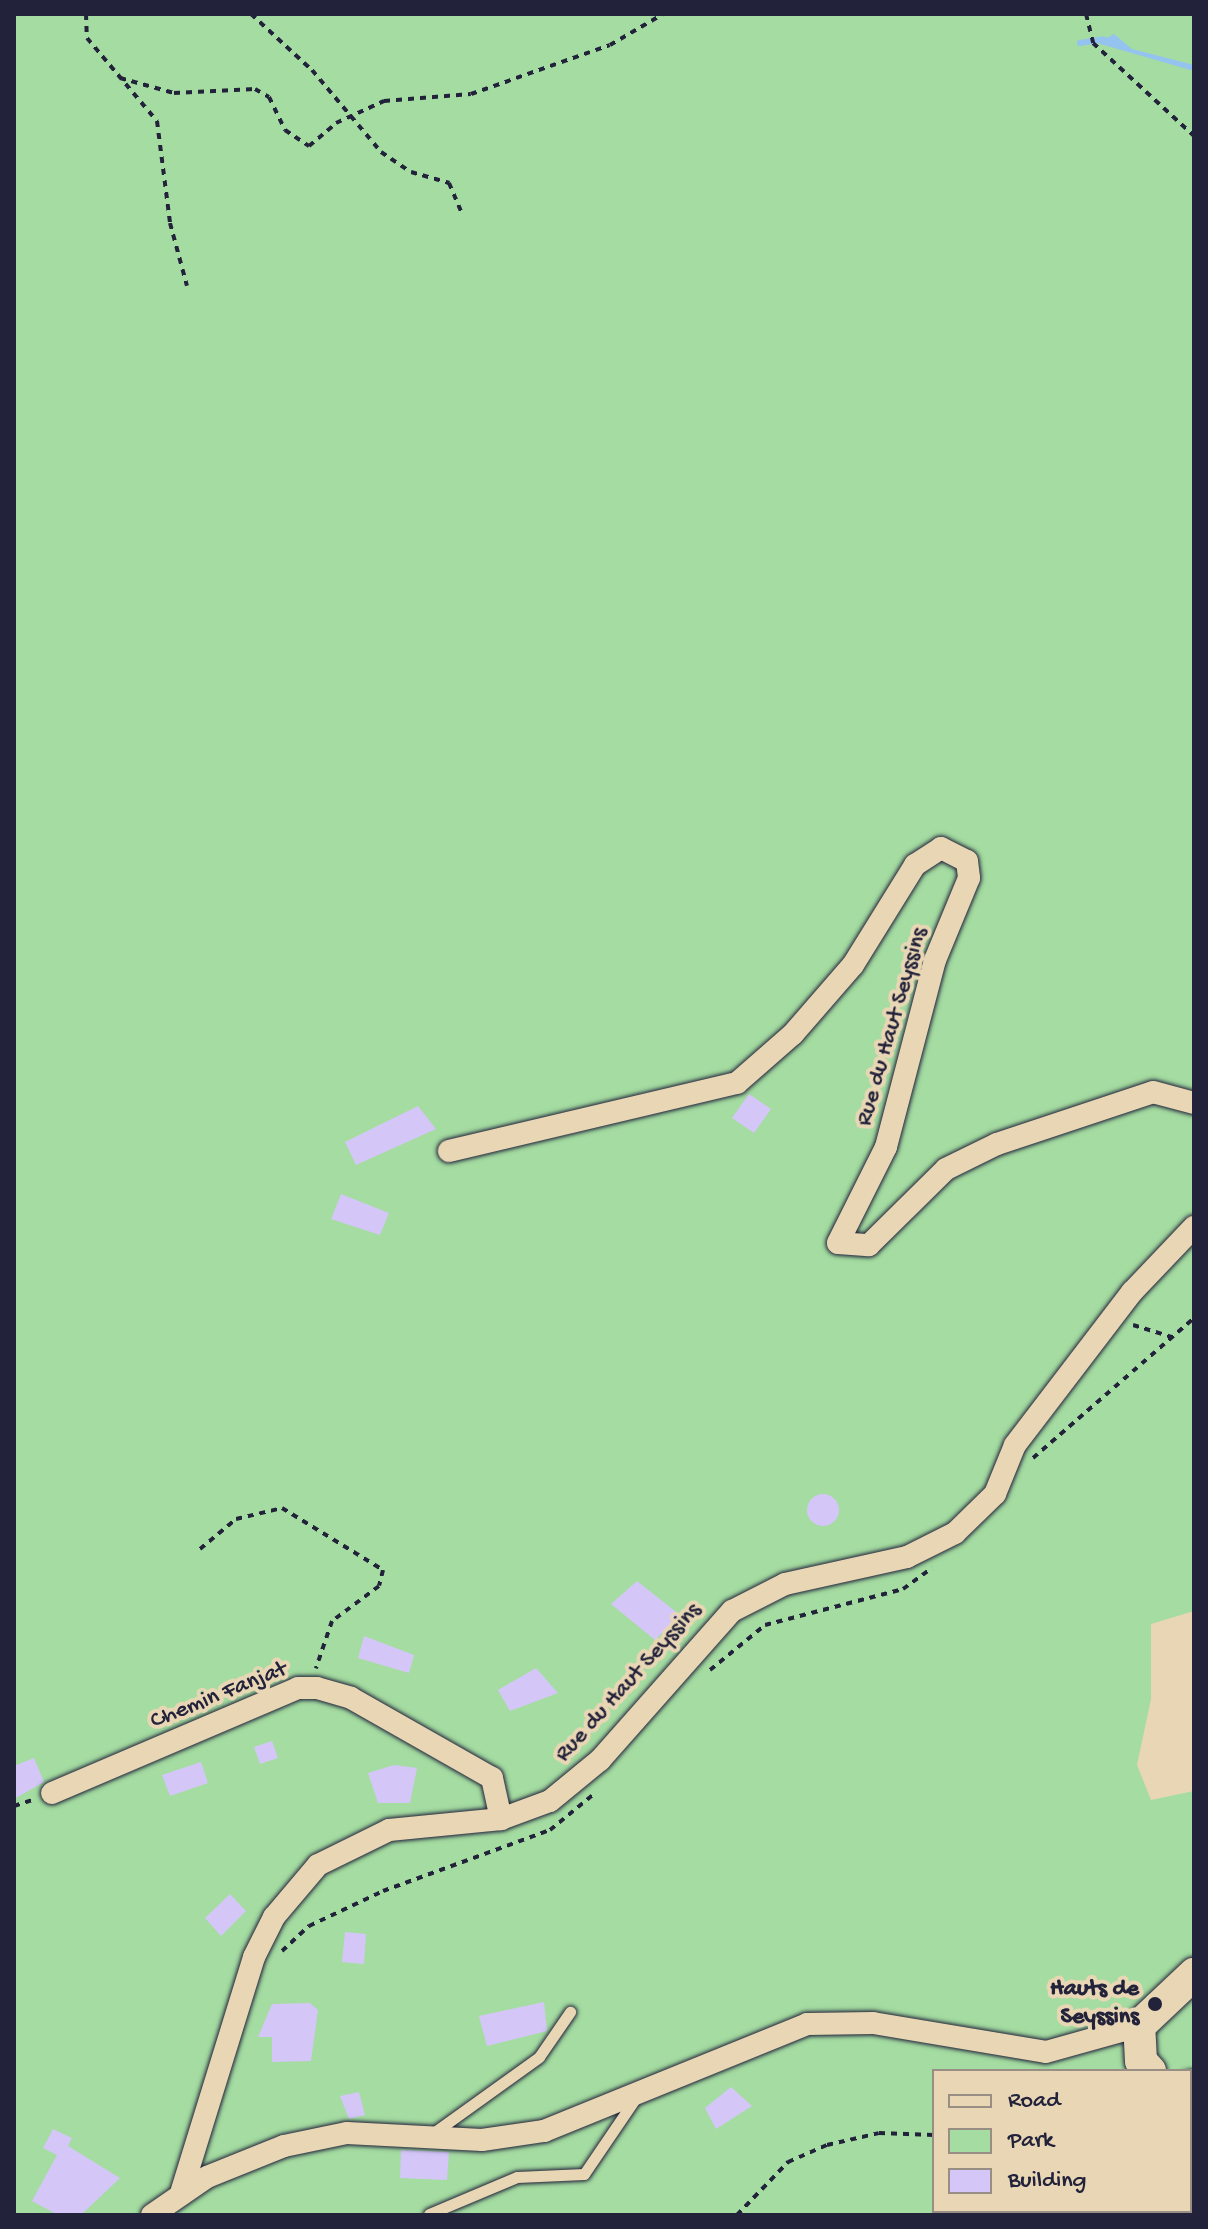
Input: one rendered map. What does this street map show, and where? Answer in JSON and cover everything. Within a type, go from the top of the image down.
[{"type":"main road","points":[[1148,2069],[1141,2061],[1139,2026],[1194,1974]]},
{"type":"street","name":"Rue du Haut Seyssins","points":[[449,1151],[737,1083],[843,977],[915,865],[941,848],[967,861],[969,878],[935,960],[886,1147],[838,1243],[869,1245],[946,1169],[997,1144],[1153,1092],[1194,1103]]},
{"type":"street","points":[[1110,1322],[1194,1227]]},
{"type":"street","name":"Rue du Haut Seyssins","points":[[181,2193],[244,1982],[265,1933],[302,1882],[337,1853],[389,1830],[501,1819],[550,1801],[575,1783],[732,1611],[785,1584],[907,1557],[955,1533],[995,1494],[1015,1445],[1110,1322]]},
{"type":"street","name":"Chemin Fanjat","points":[[52,1793],[298,1688],[322,1690],[351,1698],[492,1778],[501,1819]]},
{"type":"street","points":[[152,2215],[181,2193],[235,2163],[316,2138],[432,2135],[513,2138],[637,2096],[791,2028],[835,2020],[1046,2052],[1139,2026]]},
{"type":"lane","points":[[432,2135],[488,2088],[525,2069],[570,2012]]},
{"type":"lane","points":[[429,2214],[517,2177],[584,2174],[637,2096]]},
{"type":"path","points":[[86,14],[87,38],[157,121],[170,223],[187,286]]},
{"type":"path","points":[[251,14],[312,70],[349,117],[411,172],[449,183],[462,214]]},
{"type":"path","points":[[120,78],[174,93],[255,89],[269,97],[285,130],[309,146],[349,117],[384,101],[471,94],[610,45],[663,14]]},
{"type":"path","points":[[1086,14],[1093,43],[1194,136]]},
{"type":"path","points":[[1028,1463],[1194,1318]]},
{"type":"path","points":[[1110,1322],[1172,1337]]},
{"type":"path","points":[[200,1549],[236,1519],[282,1508],[383,1570],[379,1586],[324,1636],[315,1673],[322,1690]]},
{"type":"path","points":[[706,1674],[765,1625],[916,1583]]},
{"type":"path","points":[[279,1956],[309,1926],[383,1891],[526,1842]]},
{"type":"path","points":[[737,2215],[788,2162],[827,2145],[879,2133],[932,2135]]},
{"type":"green space","points":[[14,14],[1194,14],[1194,1611],[1151,1624],[1151,1699],[1137,1765],[1151,1800],[1194,1791],[1194,2215],[14,2215]]},
{"type":"water","points":[[1114,34],[1132,49],[1194,65],[1194,71],[1097,43]]},
{"type":"building","points":[[749,1094],[771,1109],[754,1133],[732,1118]]},
{"type":"building","points":[[418,1106],[436,1129],[356,1165],[345,1142]]},
{"type":"building","points":[[341,1194],[389,1213],[380,1235],[331,1219]]},
{"type":"building","points":[[823,1494],[834,1499],[839,1510],[834,1521],[823,1526],[812,1521],[807,1510],[812,1499]]},
{"type":"building","points":[[637,1581],[680,1615],[655,1640],[611,1604]]},
{"type":"building","points":[[364,1636],[414,1655],[409,1673],[358,1658]]},
{"type":"building","points":[[536,1668],[558,1693],[510,1711],[498,1690]]},
{"type":"building","points":[[272,1741],[278,1758],[260,1764],[254,1747]]},
{"type":"building","points":[[34,1758],[44,1782],[14,1799],[14,1766]]},
{"type":"building","points":[[201,1762],[208,1783],[170,1796],[162,1775]]},
{"type":"building","points":[[394,1765],[417,1768],[410,1803],[378,1803],[368,1773]]},
{"type":"building","points":[[230,1894],[246,1911],[221,1936],[205,1918]]},
{"type":"building","points":[[345,1932],[366,1934],[364,1964],[342,1962]]},
{"type":"building","points":[[544,2002],[547,2031],[487,2046],[479,2016]]},
{"type":"building","points":[[310,2003],[318,2010],[311,2061],[272,2062],[272,2037],[258,2037],[272,2004]]},
{"type":"building","points":[[731,2087],[752,2106],[716,2129],[705,2108]]},
{"type":"building","points":[[359,2092],[365,2115],[349,2119],[340,2096]]},
{"type":"building","points":[[53,2129],[72,2138],[68,2146],[120,2178],[81,2215],[58,2215],[32,2201],[57,2155],[43,2148]]},
{"type":"building","points":[[401,2150],[449,2152],[447,2180],[400,2178]]},
{"type":"waterway","points":[[1080,43],[1104,39]]},
{"type":"place","name":"Hauts de Seyssins","points":[[1155,2004]]}]
